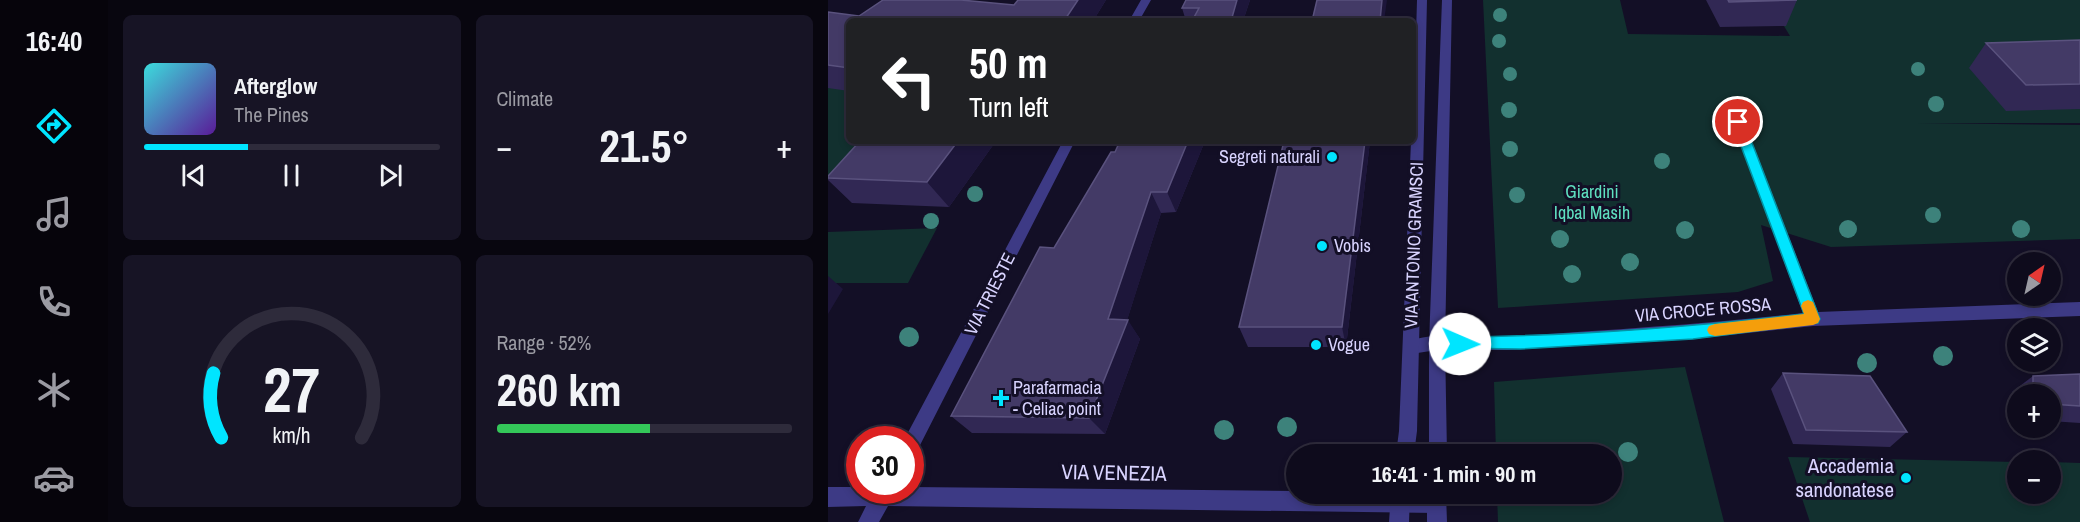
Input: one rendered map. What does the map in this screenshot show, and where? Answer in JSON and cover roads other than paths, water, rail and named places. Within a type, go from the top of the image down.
[{"type":"street","points":[[1136,18],[1146,0]]},
{"type":"street","name":"VIA ANTONIO GRAMSCI","points":[[1406,444],[1411,347],[1422,0]]},
{"type":"street","name":"VIA ANTONIO GRAMSCI","points":[[1438,444],[1437,343],[1447,0]]},
{"type":"street","points":[[1738,122],[1813,319]]},
{"type":"street","name":"VIA TRIESTE","points":[[921,426],[1067,144]]},
{"type":"street","name":"VIA CROCE ROSSA","points":[[1411,347],[1437,343],[1507,344],[1682,333],[1813,319],[2080,309]]},
{"type":"street","name":"VIA VENEZIA","points":[[924,494],[1437,506]]},
{"type":"street","name":"VIA VENEZIA","points":[[828,497],[846,496]]},
{"type":"street","points":[[868,522],[879,504]]},
{"type":"place","name":"Segreti naturali","points":[[1332,157]]},
{"type":"place","name":"Vobis","points":[[1322,246]]},
{"type":"place","name":"Vogue","points":[[1316,345]]},
{"type":"place","name":"Parafarmacia - Celiac point","points":[[1001,398]]},
{"type":"place","name":"Accademia sandonatese","points":[[1906,478]]},
{"type":"park label","name":"Giardini Iqbal Masih","points":[[1592,202]]}]
